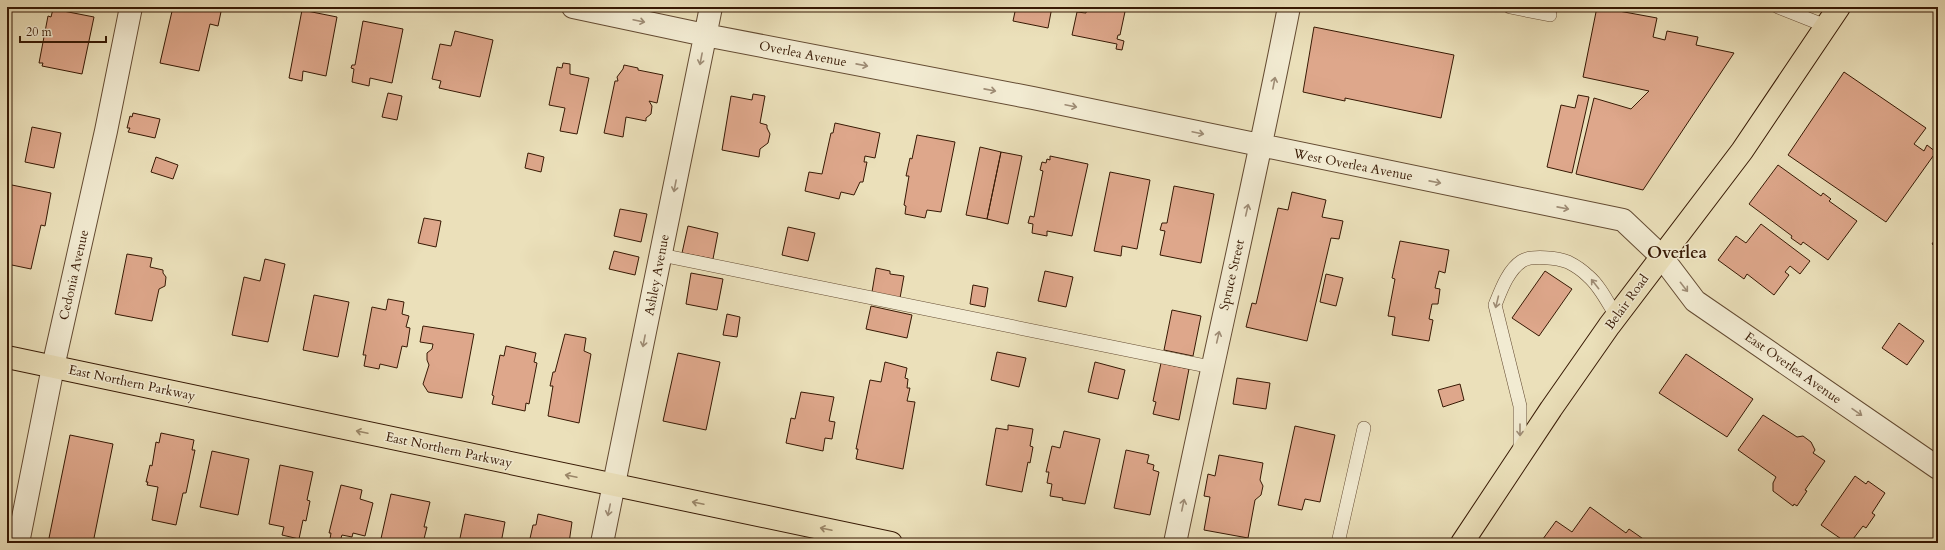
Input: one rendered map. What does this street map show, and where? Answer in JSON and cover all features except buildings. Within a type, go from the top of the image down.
[{"type":"main road","name":"Belair Road","points":[[1462,543],[1520,455],[1616,316],[1742,151],[1839,7]]},
{"type":"main road","name":"East Northern Parkway","points":[[7,357],[891,543]]},
{"type":"street","name":"Cedonia Avenue","points":[[18,543],[53,367],[106,131],[131,7]]},
{"type":"street","name":"Overlea Avenue","points":[[573,7],[705,35],[1033,98]]},
{"type":"street","name":"Ashley Avenue","points":[[602,543],[711,7]]},
{"type":"street","name":"Spruce Street","points":[[1175,543],[1211,367],[1262,147],[1289,7]]},
{"type":"street","name":"West Overlea Avenue","points":[[1033,98],[1262,147],[1623,220],[1661,256]]},
{"type":"street","name":"East Overlea Avenue","points":[[1661,256],[1695,301],[1938,468]]},
{"type":"lane","points":[[1510,7],[1550,15]]},
{"type":"lane","points":[[1778,7],[1826,26]]},
{"type":"lane","points":[[661,255],[1211,367]]},
{"type":"lane","points":[[1520,455],[1520,406],[1495,305],[1500,290],[1511,272],[1523,261],[1542,257],[1567,262],[1589,276],[1604,296],[1616,316]]},
{"type":"lane","points":[[1338,543],[1364,428]]},
{"type":"district","name":"Overlea","points":[[1677,252]]}]
